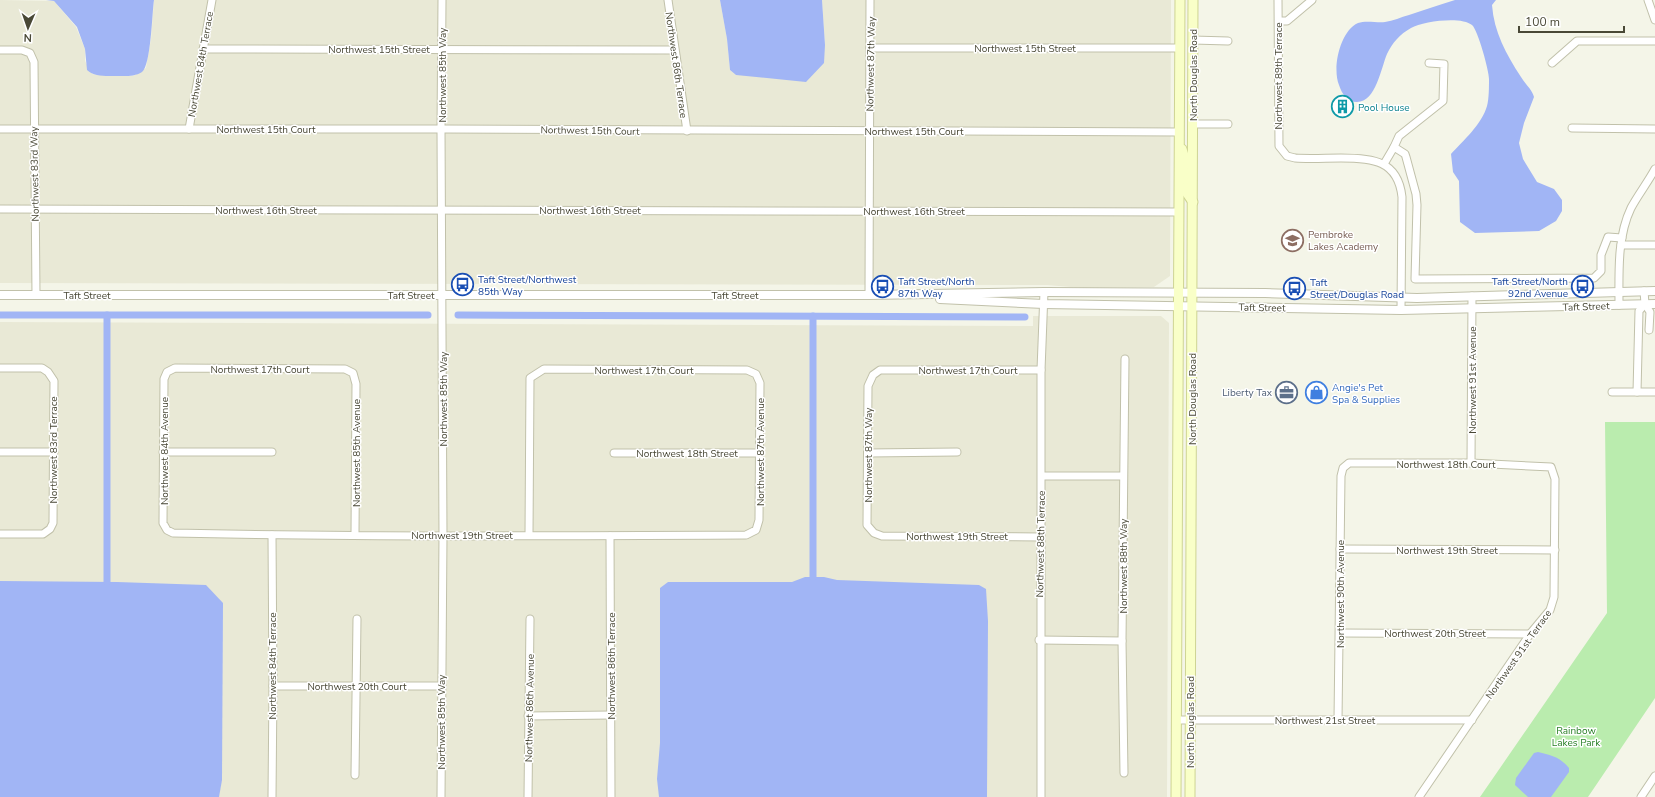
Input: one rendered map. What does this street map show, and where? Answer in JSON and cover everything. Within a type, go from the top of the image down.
[{"type":"main road","name":"North Douglas Road","points":[[1176,797],[1180,0]]},
{"type":"main road","name":"North Douglas Road","points":[[1190,797],[1193,0]]},
{"type":"main road","points":[[1179,142],[1186,162],[1186,192],[1193,202]]},
{"type":"street","name":"Northwest 84th Terrace","points":[[189,129],[212,0]]},
{"type":"street","name":"Northwest 85th Way","points":[[441,797],[443,536],[441,128],[442,0]]},
{"type":"street","name":"Northwest 86th Terrace","points":[[668,0],[674,50],[687,131]]},
{"type":"street","name":"Northwest 87th Way","points":[[870,0],[870,295]]},
{"type":"street","name":"Northwest 89th Terrace","points":[[1278,0],[1278,140],[1282,152],[1287,156],[1295,158],[1365,158],[1384,164]]},
{"type":"street","points":[[1278,20],[1287,21],[1312,0]]},
{"type":"street","points":[[1648,0],[1655,19]]},
{"type":"street","points":[[1193,40],[1228,41]]},
{"type":"street","points":[[1552,64],[1577,41],[1655,41]]},
{"type":"street","name":"Northwest 15th Street","points":[[870,48],[1180,48]]},
{"type":"street","name":"Northwest 15th Street","points":[[203,49],[674,50]]},
{"type":"street","name":"Northwest 83rd Way","points":[[0,50],[22,50],[30,54],[34,62],[36,295]]},
{"type":"street","points":[[1401,310],[1402,191],[1394,174],[1384,164],[1399,136],[1443,100],[1444,64],[1430,63]]},
{"type":"street","points":[[1193,124],[1228,124]]},
{"type":"street","name":"Northwest 15th Court","points":[[0,130],[441,128],[687,131],[1180,132]]},
{"type":"street","points":[[1572,128],[1655,129]]},
{"type":"street","points":[[1394,147],[1405,154],[1416,194],[1415,279],[1594,278],[1601,271],[1601,256],[1608,237],[1622,241],[1655,245]]},
{"type":"street","points":[[1619,305],[1622,241],[1632,208],[1655,169]]},
{"type":"street","name":"Northwest 16th Street","points":[[0,209],[1179,212]]},
{"type":"street","points":[[1638,330],[1652,330],[1650,312],[1644,304],[1644,291]]},
{"type":"street","name":"Taft Street","points":[[0,295],[870,295],[1044,292],[1272,294],[1402,298],[1655,291]]},
{"type":"street","name":"Northwest 88th Terrace","points":[[1041,797],[1040,537],[1042,476],[1040,370],[1044,292]]},
{"type":"street","name":"Taft Street","points":[[870,295],[1044,304],[1401,310],[1655,304]]},
{"type":"street","name":"Northwest 91st Avenue","points":[[1471,463],[1472,296]]},
{"type":"street","points":[[1637,392],[1638,311],[1644,304]]},
{"type":"street","name":"Northwest 88th Way","points":[[1124,773],[1122,641],[1125,359]]},
{"type":"street","name":"Northwest 83rd Terrace","points":[[0,368],[42,368],[48,372],[54,381],[53,523],[50,529],[43,534],[0,534]]},
{"type":"street","name":"Northwest 17th Court","points":[[167,372],[174,368],[182,368],[345,369],[353,373]]},
{"type":"street","name":"Northwest 17th Court","points":[[529,535],[530,378],[533,375],[544,370],[747,370],[756,374]]},
{"type":"street","name":"Northwest 17th Court","points":[[873,375],[880,370],[1040,370]]},
{"type":"street","name":"Northwest 84th Avenue","points":[[167,372],[164,379],[163,452],[163,523],[167,530]]},
{"type":"street","name":"Northwest 85th Avenue","points":[[353,373],[356,384],[355,534]]},
{"type":"street","name":"Northwest 87th Avenue","points":[[756,374],[760,383],[759,520],[756,530]]},
{"type":"street","name":"Northwest 87th Way","points":[[873,375],[868,386],[867,525],[874,533]]},
{"type":"street","points":[[1612,392],[1655,392]]},
{"type":"street","points":[[0,452],[54,452]]},
{"type":"street","points":[[163,452],[272,452]]},
{"type":"street","name":"Northwest 18th Street","points":[[614,452],[760,454]]},
{"type":"street","points":[[868,453],[957,452]]},
{"type":"street","name":"Northwest 18th Court","points":[[1343,468],[1349,463],[1471,463],[1551,467]]},
{"type":"street","name":"Northwest 91st Terrace","points":[[1419,797],[1530,634],[1550,610],[1554,597],[1555,550],[1555,479],[1551,467]]},
{"type":"street","name":"Northwest 90th Avenue","points":[[1338,720],[1341,476],[1343,468]]},
{"type":"street","points":[[1042,476],[1123,476]]},
{"type":"street","name":"Northwest 19th Street","points":[[167,530],[173,533],[443,536],[746,535],[756,530]]},
{"type":"street","name":"Northwest 19th Street","points":[[874,533],[882,536],[1040,537]]},
{"type":"street","name":"Northwest 84th Terrace","points":[[272,535],[272,797]]},
{"type":"street","name":"Northwest 86th Terrace","points":[[610,536],[611,797]]},
{"type":"street","name":"Northwest 19th Street","points":[[1340,550],[1555,550]]},
{"type":"street","points":[[355,775],[358,619]]},
{"type":"street","name":"Northwest 86th Avenue","points":[[528,797],[530,619]]},
{"type":"street","name":"Northwest 20th Street","points":[[1340,633],[1530,634]]},
{"type":"street","points":[[1040,640],[1122,641]]},
{"type":"street","name":"Northwest 20th Court","points":[[273,686],[441,686]]},
{"type":"street","points":[[528,716],[611,715]]},
{"type":"street","name":"Northwest 21st Street","points":[[1177,720],[1472,720]]},
{"type":"street","points":[[1641,797],[1655,776]]},
{"type":"shaded area","points":[[0,0],[54,1],[76,27],[85,49],[85,61],[92,74],[133,76],[146,68],[151,39],[154,0],[720,0],[727,39],[730,70],[736,75],[825,45],[822,0],[1171,0],[1170,276],[1154,287],[1083,288],[1047,285],[0,283]]},
{"type":"shaded area","points":[[1033,316],[1161,316],[1169,323],[1167,797],[0,797],[0,322],[1033,326]]},
{"type":"green space","name":"Rainbow Lakes Park","points":[[1605,422],[1655,422],[1655,698],[1588,797],[1480,797],[1607,613]]},
{"type":"water","points":[[46,0],[154,0],[149,50],[145,67],[142,72],[133,75],[100,76],[87,70],[85,49],[77,27],[54,1]]},
{"type":"water","points":[[720,0],[822,0],[825,45],[824,63],[806,82],[736,75],[730,70],[727,39]]},
{"type":"water","points":[[1455,0],[1496,0],[1492,5],[1498,34],[1510,60],[1533,94],[1534,97],[1524,123],[1519,143],[1523,159],[1537,182],[1554,189],[1562,200],[1562,211],[1556,221],[1539,231],[1475,233],[1460,222],[1459,181],[1453,172],[1451,154],[1472,132],[1485,113],[1489,93],[1489,75],[1480,42],[1472,25],[1467,22],[1442,20],[1417,25],[1407,30],[1391,46],[1373,91],[1363,101],[1350,101],[1343,94],[1339,85],[1336,69],[1339,51],[1346,34],[1352,27],[1361,22],[1391,21]]},
{"type":"water","points":[[805,577],[824,577],[837,580],[979,585],[986,589],[988,621],[987,797],[659,797],[657,779],[660,743],[660,588],[668,582],[792,582]]},
{"type":"water","points":[[0,581],[117,582],[206,585],[223,603],[222,780],[219,797],[0,797]]},
{"type":"water","points":[[1538,752],[1555,757],[1569,768],[1569,772],[1551,797],[1528,797],[1515,785],[1516,778],[1534,753]]},
{"type":"waterway","points":[[0,315],[428,315]]},
{"type":"waterway","points":[[107,315],[107,582]]},
{"type":"waterway","points":[[458,315],[1025,317]]},
{"type":"waterway","points":[[813,316],[813,577]]},
{"type":"place","name":"Pool House","points":[[1343,107]]},
{"type":"place","name":"Pembroke Lakes Academy","points":[[1292,240]]},
{"type":"place","name":"Taft Street/Northwest 85th Way","points":[[462,285]]},
{"type":"place","name":"Taft Street/North 87th Way","points":[[883,287]]},
{"type":"place","name":"Taft Street/North 92nd Avenue","points":[[1583,287]]},
{"type":"place","name":"Taft Street/Douglas Road","points":[[1295,288]]},
{"type":"place","name":"Liberty Tax","points":[[1287,392]]},
{"type":"place","name":"Angie's Pet Spa & Supplies","points":[[1316,393]]}]
